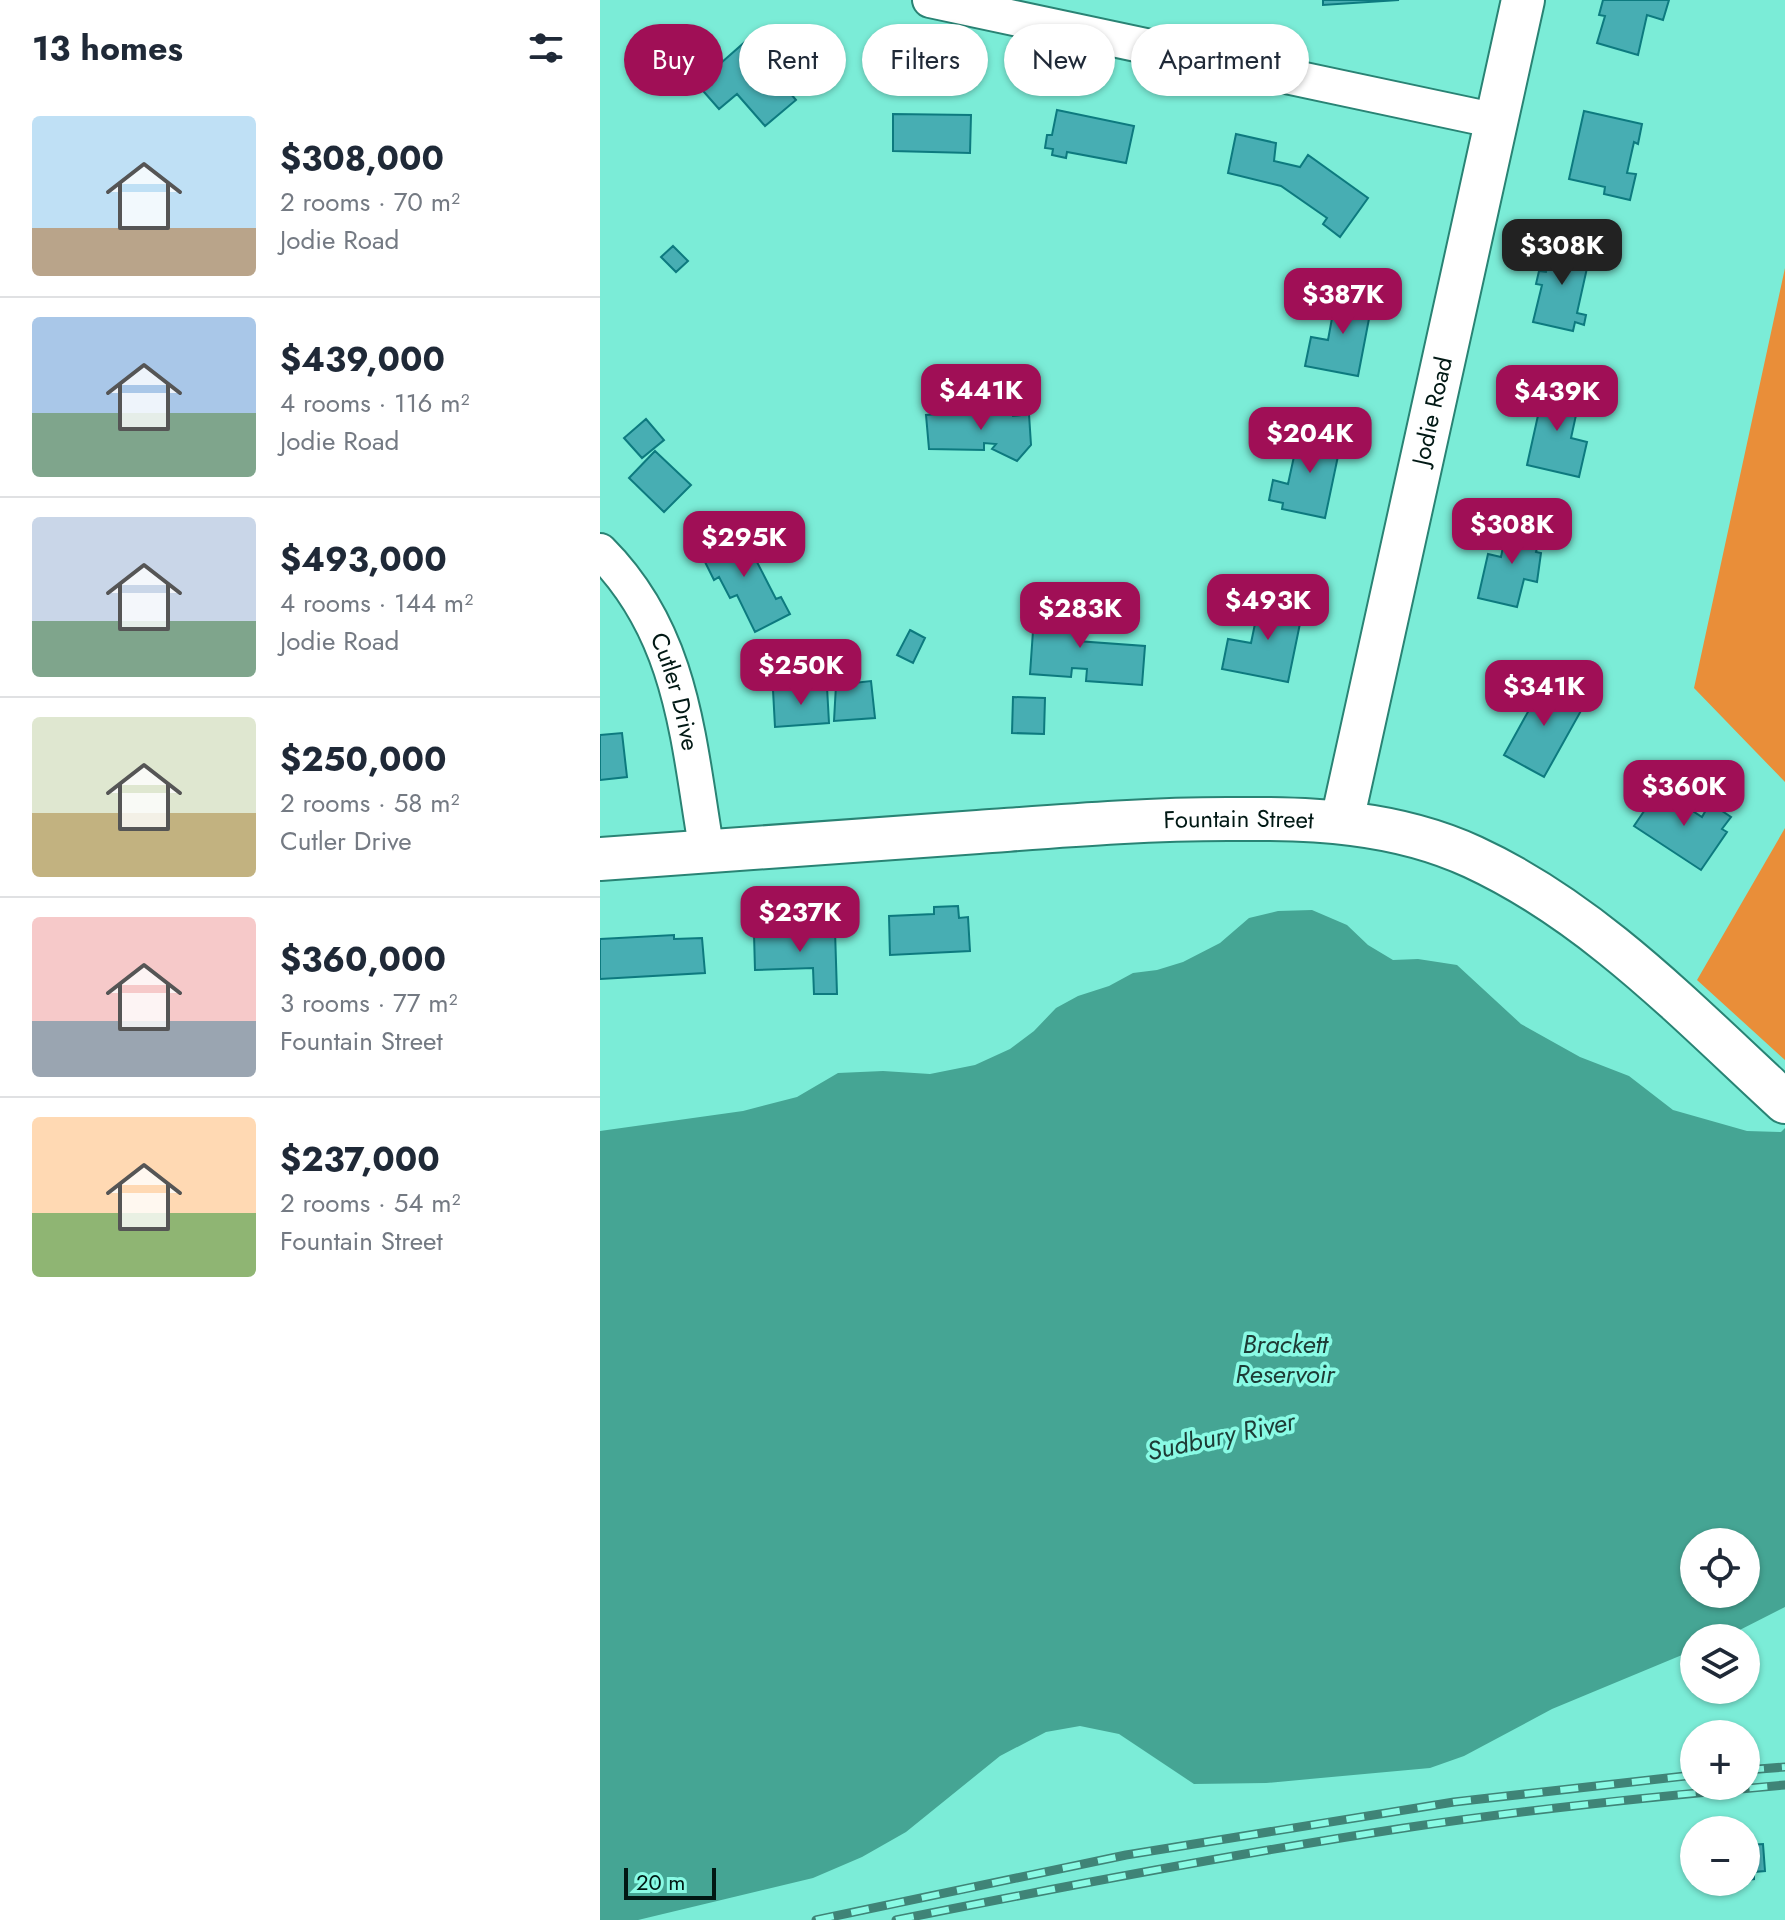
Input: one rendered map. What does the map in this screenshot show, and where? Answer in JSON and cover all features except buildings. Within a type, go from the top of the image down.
[{"type":"street","points":[[930,0],[1497,121]]},
{"type":"street","name":"Jodie Road","points":[[1342,821],[1523,0]]},
{"type":"street","name":"Cutler Drive","points":[[600,551],[641,602],[663,642],[682,701],[707,852]]},
{"type":"street","name":"Fountain Street","points":[[600,859],[1169,819],[1342,821],[1411,835],[1473,857],[1541,894],[1638,967],[1785,1102]]},
{"type":"shaded area","points":[[1785,268],[1785,782],[1694,688]]},
{"type":"shaded area","points":[[1785,828],[1785,1060],[1697,980]]},
{"type":"water","name":"Brackett Reservoir","points":[[1312,910],[1347,925],[1368,945],[1393,960],[1418,959],[1457,965],[1521,1024],[1580,1057],[1629,1076],[1673,1110],[1747,1131],[1781,1132],[1785,1128],[1785,1607],[1752,1624],[1680,1624],[1680,1656],[1552,1709],[1464,1756],[1430,1768],[1266,1783],[1194,1784],[1119,1734],[1080,1726],[1046,1732],[1000,1756],[906,1832],[862,1857],[813,1878],[638,1920],[600,1920],[600,1131],[743,1111],[797,1097],[838,1073],[883,1071],[930,1074],[975,1065],[1010,1049],[1034,1031],[1056,1008],[1078,996],[1109,986],[1133,973],[1183,962],[1220,943],[1249,918],[1278,911]]},
{"type":"railway","points":[[1760,1769],[1785,1767]]},
{"type":"railway","points":[[816,1920],[1126,1855],[1454,1802],[1680,1777]]},
{"type":"railway","points":[[896,1920],[1150,1871],[1404,1828],[1594,1804],[1785,1785]]},
{"type":"water label","name":"Sudbury River","points":[[1221,1436]]}]
